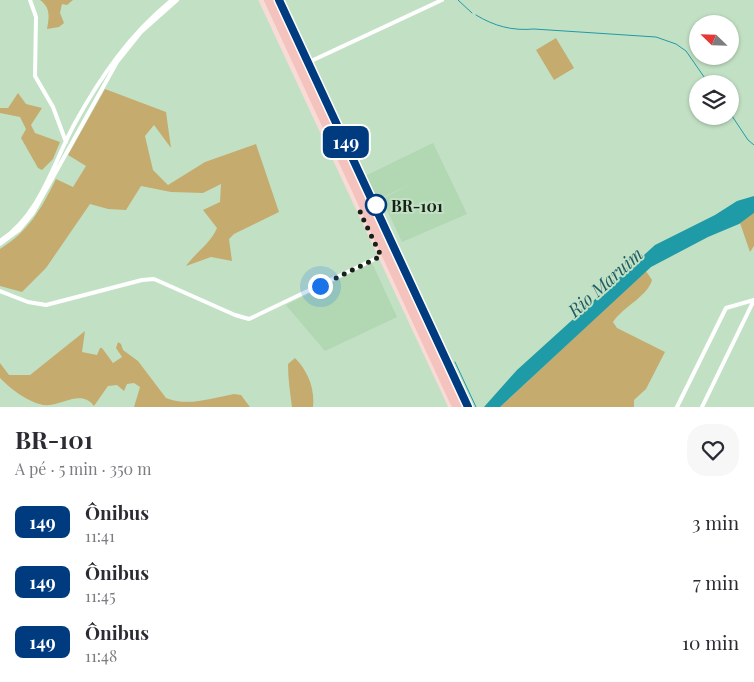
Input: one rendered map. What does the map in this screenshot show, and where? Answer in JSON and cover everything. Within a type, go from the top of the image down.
[{"type":"highway","points":[[267,0],[275,6],[278,18],[340,160],[453,407]]},
{"type":"highway","points":[[278,18],[350,167],[461,407]]},
{"type":"highway","points":[[340,160],[350,189]]},
{"type":"highway","points":[[350,167],[370,193]]},
{"type":"main road","points":[[30,0],[36,17],[35,76],[54,107],[66,142]]},
{"type":"main road","points":[[0,242],[29,213],[66,142],[118,54],[143,26],[172,0]]},
{"type":"main road","points":[[0,242],[19,230],[33,213],[116,62],[142,32],[177,0]]},
{"type":"main road","points":[[261,0],[275,6],[309,62],[468,407]]},
{"type":"main road","points":[[428,0],[431,7]]},
{"type":"main road","points":[[309,62],[431,7],[442,0]]},
{"type":"main road","points":[[275,6],[350,189],[453,407]]},
{"type":"main road","points":[[0,292],[28,302],[46,305],[142,280],[154,279],[235,316],[248,319],[381,256]]},
{"type":"main road","points":[[677,407],[726,308],[754,300]]},
{"type":"main road","points":[[702,407],[754,300]]},
{"type":"shaded area","points":[[40,0],[73,0],[67,5],[62,4],[60,13],[64,23],[59,27],[47,29],[48,10]]},
{"type":"shaded area","points":[[556,38],[574,68],[554,80],[536,50]]},
{"type":"shaded area","points":[[105,89],[166,112],[171,148],[154,125],[145,136],[153,170],[168,185],[205,162],[256,144],[279,212],[234,234],[229,239],[232,261],[211,257],[186,266],[211,239],[217,228],[203,210],[220,202],[221,184],[203,193],[171,192],[141,186],[126,210],[108,209],[90,204],[46,268],[22,292],[0,286],[0,249],[27,227],[56,179],[73,187],[86,166],[68,155]]},
{"type":"shaded area","points":[[18,93],[26,104],[42,108],[31,125],[35,133],[60,142],[53,159],[42,170],[38,168],[21,138],[26,129],[20,117],[0,113],[0,108],[8,108]]},
{"type":"shaded area","points":[[433,143],[467,214],[402,242],[382,199],[411,184],[377,200],[365,176]]},
{"type":"shaded area","points":[[754,213],[754,246],[750,252],[740,223]]},
{"type":"shaded area","points":[[372,263],[397,317],[325,351],[286,305]]},
{"type":"shaded area","points":[[646,271],[652,280],[650,286],[613,322],[617,328],[665,352],[646,389],[634,400],[634,407],[500,407]]},
{"type":"shaded area","points":[[85,331],[82,352],[97,355],[100,348],[102,348],[113,363],[122,357],[116,348],[118,342],[123,350],[138,361],[166,398],[174,401],[191,402],[234,394],[241,395],[250,407],[134,407],[140,387],[134,383],[127,384],[124,391],[117,385],[108,386],[94,406],[89,401],[77,398],[43,405],[31,401],[9,387],[0,378],[0,363],[9,375],[30,375]]},
{"type":"shaded area","points":[[295,358],[304,369],[310,381],[313,407],[292,407],[288,364]]},
{"type":"water","points":[[754,196],[754,213],[739,224],[708,237],[651,267],[500,407],[484,407],[517,370],[655,245],[715,215],[737,201]]},
{"type":"waterway","points":[[458,0],[472,13]]},
{"type":"waterway","points":[[476,15],[496,25],[511,28],[656,37],[676,44],[686,51],[703,75]]},
{"type":"waterway","points":[[738,125],[748,140],[754,145]]},
{"type":"waterway","points":[[455,362],[476,407]]},
{"type":"bus line","name":"149","points":[[279,0],[389,233],[468,407]]},
{"type":"place","name":"BR-101","points":[[376,205]]},
{"type":"route","points":[[320,286],[381,256],[360,212],[376,205]]},
{"type":"water label","name":"Rio Maruim","points":[[605,282]]}]
